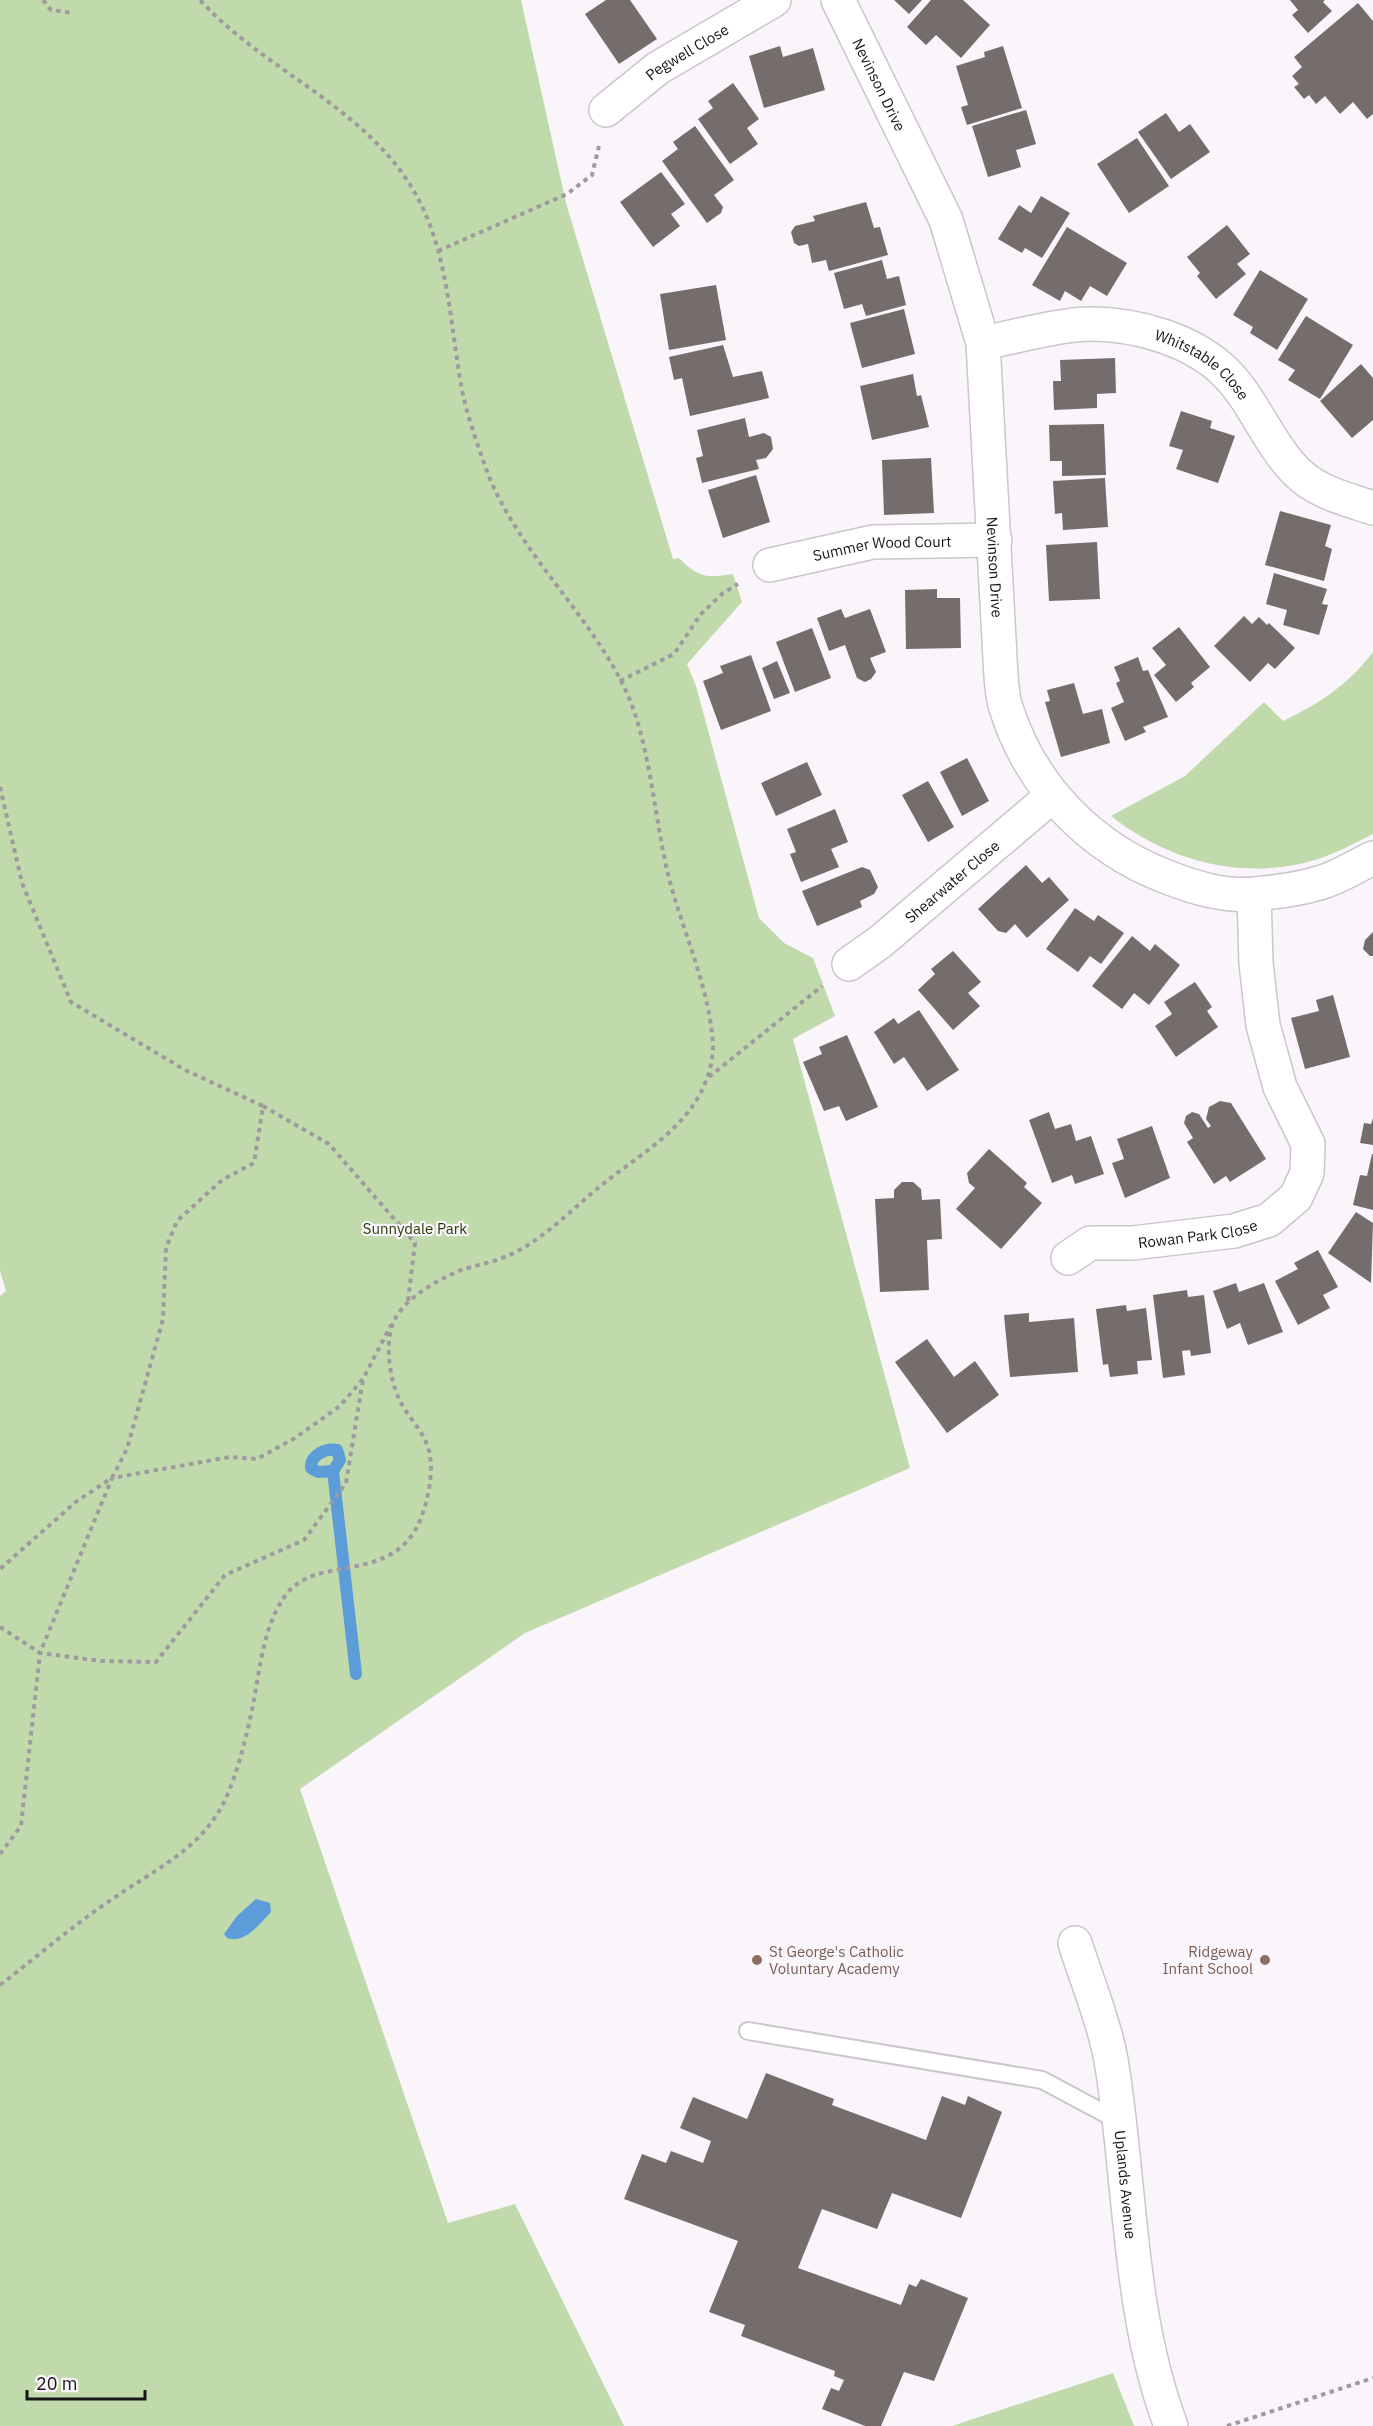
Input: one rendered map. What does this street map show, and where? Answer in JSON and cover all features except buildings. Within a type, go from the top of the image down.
[{"type":"street","name":"Pegwell Close","points":[[606,110],[658,68],[774,0]]},
{"type":"street","name":"Nevinson Drive","points":[[838,0],[946,220],[983,343],[1000,658],[1005,706],[1025,754],[1052,796],[1081,826],[1114,852],[1153,872],[1202,890],[1254,894],[1319,883],[1373,858]]},
{"type":"street","name":"Whitstable Close","points":[[983,343],[1090,324],[1142,330],[1166,338],[1197,352],[1227,374],[1297,473],[1329,493],[1373,508]]},
{"type":"street","name":"Summer Wood Court","points":[[770,566],[873,542],[995,540]]},
{"type":"street","name":"Shearwater Close","points":[[849,964],[880,942],[1052,796]]},
{"type":"street","name":"Rowan Park Close","points":[[1068,1258],[1090,1243],[1133,1243],[1234,1231],[1269,1220],[1296,1197],[1307,1173],[1308,1144],[1280,1087],[1263,1025],[1256,963],[1254,894]]},
{"type":"street","name":"Uplands Avenue","points":[[1075,1943],[1112,2063],[1141,2299],[1156,2386],[1171,2426]]},
{"type":"lane","points":[[748,2031],[1042,2080],[1119,2121]]},
{"type":"path","points":[[43,0],[51,10],[73,13]]},
{"type":"path","points":[[0,1569],[77,1501],[112,1478],[230,1457],[257,1459],[295,1438],[340,1406],[363,1379],[392,1322],[408,1301],[456,1272],[508,1256],[554,1227],[599,1187],[674,1129],[697,1101],[708,1077],[714,1051],[707,1000],[679,918],[666,867],[640,733],[620,681],[517,528],[487,472],[463,394],[451,309],[438,251],[425,213],[410,185],[390,157],[357,123],[253,50],[221,23],[200,0]]},
{"type":"path","points":[[438,251],[567,194],[592,175],[606,110]]},
{"type":"path","points":[[620,681],[674,654],[701,614],[723,593],[770,566]]},
{"type":"path","points":[[0,787],[22,883],[71,1002],[185,1070],[263,1106],[328,1144],[415,1243],[408,1301]]},
{"type":"path","points":[[708,1077],[849,964]]},
{"type":"path","points":[[0,1854],[21,1826],[40,1653],[85,1538],[127,1449],[163,1319],[166,1248],[177,1221],[222,1180],[254,1163],[263,1106]]},
{"type":"path","points":[[0,1985],[108,1901],[174,1859],[203,1836],[228,1794],[242,1754],[264,1644],[287,1591],[313,1575],[360,1568],[399,1548],[412,1534],[421,1518],[430,1484],[430,1451],[399,1399],[391,1372],[392,1322]]},
{"type":"path","points":[[0,1627],[40,1653],[101,1661],[156,1662],[225,1575],[304,1540],[346,1483],[363,1379]]},
{"type":"path","points":[[1227,2426],[1373,2378]]},
{"type":"green space","name":"Sunnydale Park","points":[[0,0],[521,0],[566,203],[673,559],[679,558],[692,570],[703,575],[733,574],[742,602],[687,664],[696,686],[759,918],[784,943],[813,958],[835,1016],[793,1039],[910,1468],[525,1633],[300,1789],[448,2223],[515,2204],[624,2426],[0,2426],[0,1296],[6,1291],[0,1271]]},
{"type":"green space","points":[[1373,652],[1373,834],[1339,851],[1291,866],[1236,868],[1183,856],[1134,832],[1111,816],[1185,776],[1264,702],[1283,721],[1309,708],[1332,692],[1354,674]]},
{"type":"green space","points":[[1113,2373],[1134,2426],[952,2426]]},
{"type":"water","points":[[256,1899],[270,1903],[271,1912],[246,1936],[227,1938],[224,1934],[237,1916]]},
{"type":"waterway","points":[[333,1471],[340,1460],[337,1450],[324,1451],[311,1463],[311,1468],[318,1472],[333,1471],[356,1674]]},
{"type":"place","name":"St George's Catholic Voluntary Academy","points":[[757,1960]]},
{"type":"place","name":"Ridgeway Infant School","points":[[1265,1960]]}]
